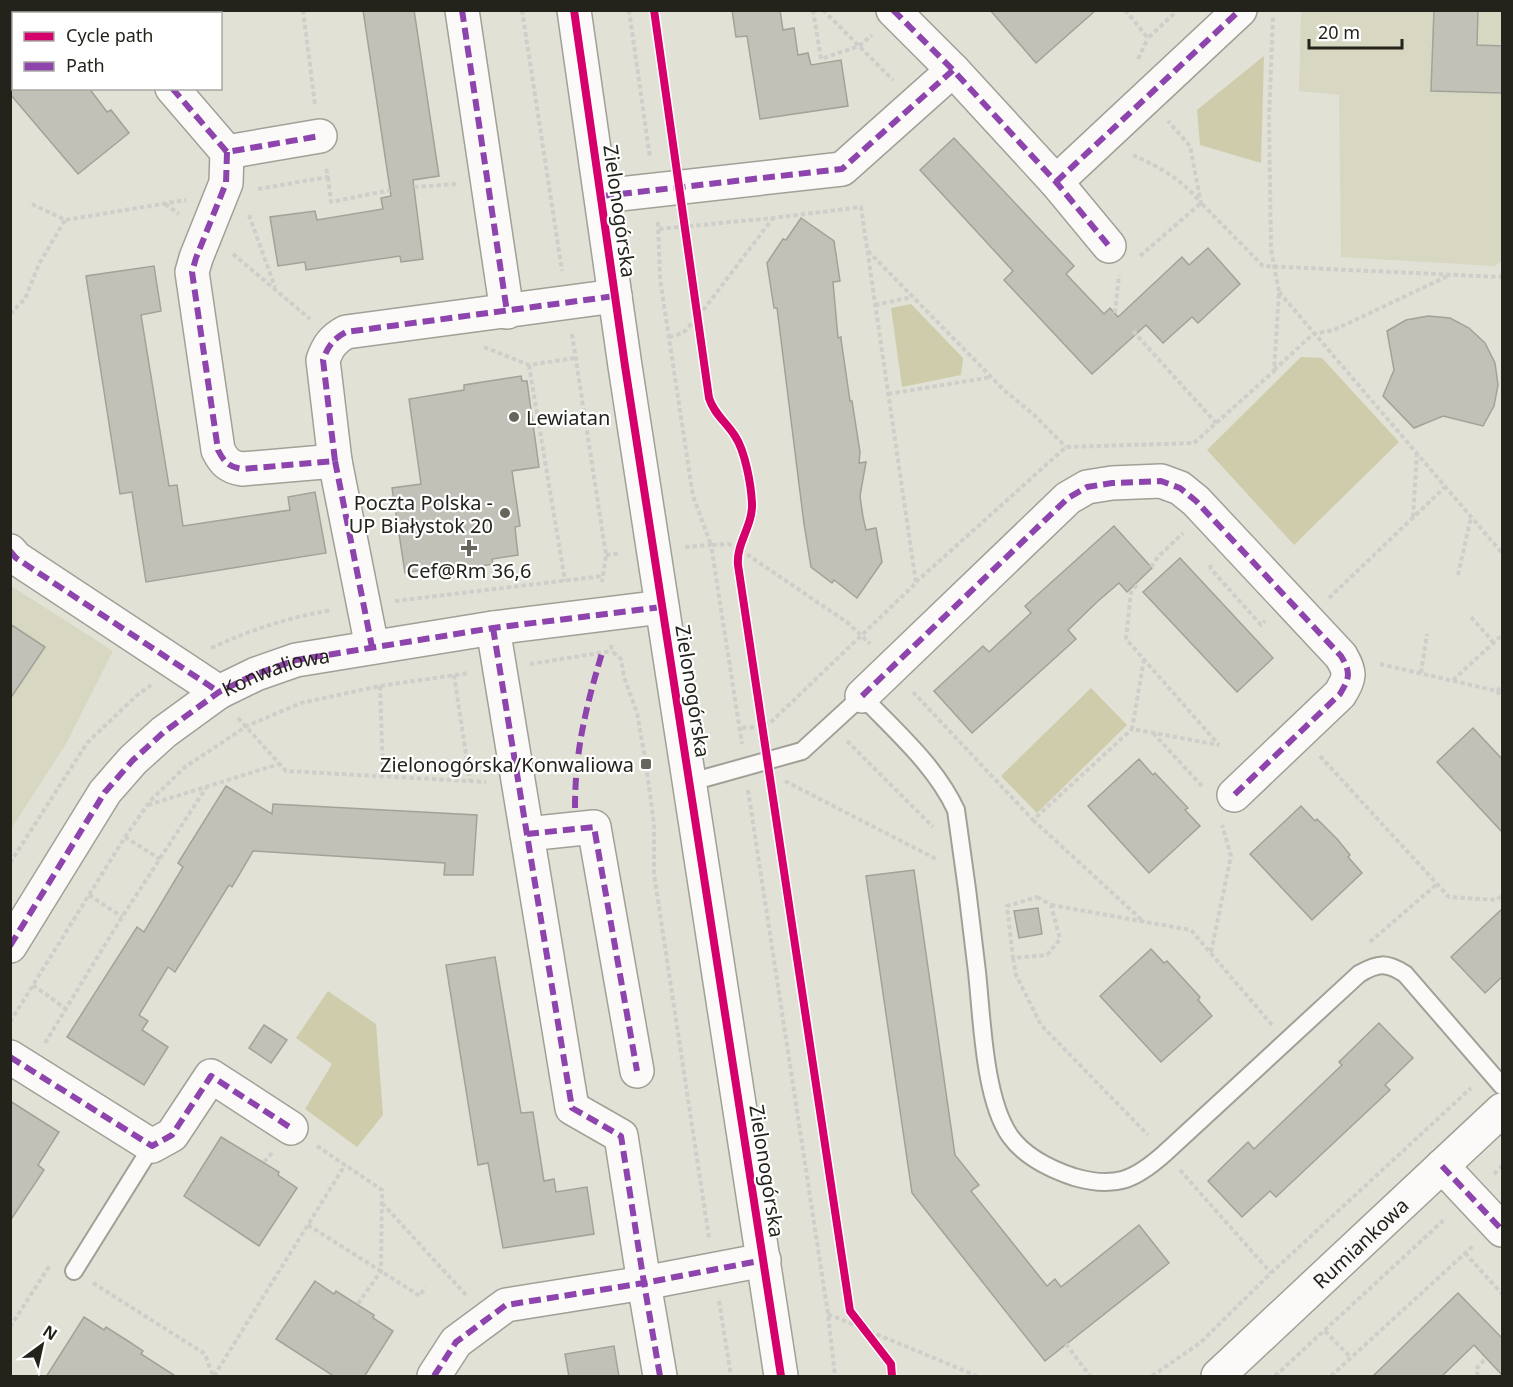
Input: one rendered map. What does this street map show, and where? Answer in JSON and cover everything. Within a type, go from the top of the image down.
[{"type":"street","points":[[462,10],[507,312]]},
{"type":"street","name":"Zielonogórska","points":[[574,10],[615,296],[781,1377]]},
{"type":"street","points":[[893,10],[953,70],[1124,258]]},
{"type":"street","points":[[1056,182],[1240,10]]},
{"type":"street","points":[[602,196],[842,170],[953,70]]},
{"type":"street","points":[[174,90],[227,152],[226,183],[192,272],[218,450],[232,467],[242,469],[335,460]]},
{"type":"street","points":[[227,152],[320,136]]},
{"type":"street","points":[[372,647],[335,460],[323,360],[328,347],[337,337],[346,332],[615,296]]},
{"type":"street","points":[[862,696],[1068,498],[1087,487],[1161,481],[1180,488],[1205,511],[1341,656],[1349,668],[1348,680],[1340,694],[1299,734],[1224,797]]},
{"type":"street","points":[[10,551],[16,558],[216,694]]},
{"type":"street","name":"Konwaliowa","points":[[10,946],[105,792],[133,760],[156,739],[216,694],[256,674],[296,660],[493,628],[663,607]]},
{"type":"street","points":[[493,628],[572,1108],[621,1136],[660,1377]]},
{"type":"street","points":[[527,834],[594,827],[637,1071]]},
{"type":"street","points":[[20,1063],[152,1146],[172,1135],[211,1076],[291,1128]]},
{"type":"street","name":"Rumiankowa","points":[[1218,1377],[1503,1110]]},
{"type":"street","points":[[1442,1166],[1470,1196],[1490,1235]]},
{"type":"street","points":[[434,1377],[456,1342],[506,1305],[644,1283],[764,1260]]},
{"type":"lane","points":[[690,782],[802,751],[862,696],[940,779],[956,810],[989,1072],[1001,1120],[1011,1137],[1026,1153],[1043,1164],[1074,1176],[1105,1182],[1124,1180],[1139,1174],[1165,1153],[1359,974],[1374,965],[1394,967],[1405,974],[1503,1086]]},
{"type":"lane","points":[[74,1271],[152,1146]]},
{"type":"path","points":[[303,10],[320,136]]},
{"type":"path","points":[[522,10],[606,555],[601,593],[612,651],[621,659],[624,677],[637,713],[646,764],[654,824],[654,874],[730,1377]]},
{"type":"path","points":[[629,10],[667,188],[686,226],[687,238]]},
{"type":"path","points":[[813,10],[821,59],[860,46]]},
{"type":"path","points":[[1125,10],[1148,38]]},
{"type":"path","points":[[1178,10],[1148,38],[1131,73],[1148,97],[1190,146],[1201,203]]},
{"type":"path","points":[[1273,10],[1269,118],[1270,249],[1279,292],[1274,371]]},
{"type":"path","points":[[1109,133],[1127,153],[1154,165],[1192,191],[1263,266],[1500,278],[1503,275]]},
{"type":"path","points":[[328,177],[332,202],[390,190]]},
{"type":"path","points":[[414,187],[461,184]]},
{"type":"path","points":[[667,188],[659,229],[660,279],[693,496],[711,545],[828,1314],[835,1377]]},
{"type":"path","points":[[1115,313],[1118,276],[1124,258],[1201,203]]},
{"type":"path","points":[[164,204],[206,233],[313,322]]},
{"type":"path","points":[[659,229],[861,207],[916,583]]},
{"type":"path","points":[[249,213],[276,289]]},
{"type":"path","points":[[669,337],[683,333],[698,317],[773,218]]},
{"type":"path","points":[[10,314],[25,299],[39,264],[64,220]]},
{"type":"path","points":[[867,251],[992,377],[1034,414],[1066,447]]},
{"type":"path","points":[[739,728],[762,727],[770,723],[916,583],[1066,447],[1194,443],[1313,334],[1334,330],[1450,275]]},
{"type":"path","points":[[1279,292],[1503,553]]},
{"type":"path","points":[[875,305],[912,297]]},
{"type":"path","points":[[697,306],[700,328]]},
{"type":"path","points":[[1133,331],[1216,423]]},
{"type":"path","points":[[476,344],[529,365],[575,358]]},
{"type":"path","points":[[529,365],[565,581]]},
{"type":"path","points":[[888,394],[992,377]]},
{"type":"path","points":[[1413,518],[1417,453]]},
{"type":"path","points":[[1307,619],[1445,487]]},
{"type":"path","points":[[1151,567],[1158,557],[1205,511]]},
{"type":"path","points":[[1458,575],[1471,517]]},
{"type":"path","points":[[737,557],[742,540]]},
{"type":"path","points":[[711,545],[728,544],[739,549],[848,622],[1033,820],[1144,922]]},
{"type":"path","points":[[1132,729],[1220,745],[1126,639],[1131,592],[1137,585]]},
{"type":"path","points":[[1472,617],[1494,643]]},
{"type":"path","points":[[1421,674],[1427,634]]},
{"type":"path","points":[[1452,681],[1503,635]]},
{"type":"path","points":[[10,1022],[147,805],[185,767],[247,726],[301,703],[380,686],[612,651]]},
{"type":"path","points":[[1341,656],[1497,691],[1503,697]]},
{"type":"path","points":[[1033,820],[1132,729],[1144,659]]},
{"type":"path","points":[[454,675],[471,781]]},
{"type":"path","points":[[380,686],[383,776]]},
{"type":"path","points":[[1497,691],[1503,686]]},
{"type":"path","points":[[216,694],[286,771],[489,782]]},
{"type":"path","points":[[760,716],[769,781],[777,778],[965,873]]},
{"type":"path","points":[[1152,733],[1224,797],[1231,856],[1211,953]]},
{"type":"path","points":[[1299,734],[1449,897],[1497,900],[1503,896]]},
{"type":"path","points":[[842,736],[933,828]]},
{"type":"path","points":[[147,805],[279,764]]},
{"type":"path","points":[[20,1063],[66,1009],[122,917],[206,788]]},
{"type":"path","points":[[125,837],[160,859]]},
{"type":"path","points":[[1359,974],[1370,942],[1437,884]]},
{"type":"path","points":[[89,895],[122,917]]},
{"type":"path","points":[[1272,1274],[1165,1153],[1041,1024],[1016,975],[1007,906],[1036,897],[1051,905],[1191,930],[1286,1041]]},
{"type":"path","points":[[1013,958],[1047,954],[1060,939],[1051,905]]},
{"type":"path","points":[[33,985],[66,1009]]},
{"type":"path","points":[[1152,1377],[1200,1343],[1490,1071]]},
{"type":"path","points":[[291,1128],[382,1190],[381,1271],[357,1305]]},
{"type":"path","points":[[213,1377],[345,1165]]},
{"type":"path","points":[[1275,1377],[1503,1166]]},
{"type":"path","points":[[382,1202],[471,1301]]},
{"type":"path","points":[[308,1225],[420,1296],[425,1287]]},
{"type":"path","points":[[1331,1377],[1465,1254],[1490,1235]]},
{"type":"path","points":[[1465,1254],[1503,1294]]},
{"type":"path","points":[[74,1271],[205,1354],[213,1377]]},
{"type":"path","points":[[850,1311],[878,1347]]},
{"type":"path","points":[[828,1314],[977,1377]]},
{"type":"path","points":[[1325,1331],[1351,1358]]},
{"type":"path","points":[[1066,1344],[1090,1377]]},
{"type":"path","points":[[1478,1377],[1476,1369],[1486,1358]]},
{"type":"shaded area","points":[[1301,11],[1502,11],[1502,260],[1495,266],[1341,257],[1339,95],[1299,91]]},
{"type":"shaded area","points":[[1264,56],[1261,163],[1200,145],[1197,110]]},
{"type":"shaded area","points":[[911,304],[963,358],[961,375],[902,387],[891,308]]},
{"type":"shaded area","points":[[1301,357],[1322,358],[1399,442],[1294,545],[1207,450]]},
{"type":"shaded area","points":[[11,586],[113,651],[66,744],[11,829]]},
{"type":"shaded area","points":[[1091,688],[1127,725],[1037,813],[1001,776]]},
{"type":"shaded area","points":[[328,991],[376,1024],[383,1115],[357,1147],[305,1109],[332,1064],[296,1038]]},
{"type":"building","points":[[363,10],[414,10],[439,176],[413,180],[423,259],[401,262],[400,256],[306,270],[305,262],[278,266],[270,217],[315,211],[317,220],[383,209],[381,198],[391,196]]},
{"type":"building","points":[[732,10],[780,10],[783,30],[794,28],[798,55],[808,53],[811,65],[841,60],[848,106],[760,119],[747,36],[736,37]]},
{"type":"building","points":[[990,10],[1096,10],[1036,63]]},
{"type":"building","points":[[1434,10],[1478,10],[1477,45],[1503,46],[1503,93],[1431,91]]},
{"type":"building","points":[[10,88],[12,90],[90,90],[107,112],[111,110],[129,133],[78,174],[10,94]]},
{"type":"building","points":[[954,138],[1074,266],[1066,274],[1104,314],[1110,308],[1118,317],[1182,257],[1189,265],[1208,248],[1240,284],[1198,323],[1192,317],[1163,343],[1146,325],[1092,374],[1004,280],[1013,271],[920,170]]},
{"type":"building","points":[[801,218],[834,241],[840,281],[833,282],[838,338],[841,337],[850,401],[852,401],[860,452],[859,463],[866,462],[860,496],[863,517],[866,530],[876,528],[882,562],[857,598],[834,580],[832,583],[811,567],[804,524],[777,308],[774,308],[767,263]]},
{"type":"building","points":[[154,266],[161,311],[141,315],[169,486],[177,485],[183,526],[290,510],[288,497],[315,492],[326,553],[146,582],[132,492],[120,494],[86,276]]},
{"type":"building","points":[[1428,316],[1450,318],[1469,328],[1485,343],[1495,363],[1498,385],[1494,406],[1483,426],[1443,416],[1414,428],[1383,396],[1394,370],[1387,331],[1406,320]]},
{"type":"building","points":[[521,376],[522,381],[527,381],[539,467],[512,471],[520,526],[515,527],[518,555],[492,559],[493,564],[434,574],[434,568],[405,573],[392,488],[421,484],[409,399],[464,390],[464,385]]},
{"type":"building","points":[[1114,526],[1152,568],[1127,592],[1119,583],[1097,602],[1068,630],[1076,639],[972,733],[934,691],[983,646],[989,652],[1031,613],[1025,606]]},
{"type":"building","points":[[1180,558],[1273,658],[1237,692],[1143,592]]},
{"type":"building","points":[[10,624],[45,647],[10,699]]},
{"type":"building","points":[[1473,728],[1503,760],[1503,833],[1437,762]]},
{"type":"building","points":[[1139,759],[1188,808],[1185,810],[1200,826],[1149,873],[1088,806]]},
{"type":"building","points":[[226,786],[272,814],[273,804],[477,815],[473,875],[444,875],[445,863],[253,851],[232,887],[229,885],[175,972],[168,967],[139,1015],[148,1021],[142,1030],[168,1047],[144,1085],[67,1037],[137,927],[144,932],[183,867],[178,863]]},
{"type":"building","points":[[1301,806],[1338,840],[1350,855],[1348,857],[1362,873],[1312,920],[1250,854]]},
{"type":"building","points":[[914,870],[955,1155],[979,1185],[971,1191],[1047,1286],[1055,1279],[1061,1287],[1139,1225],[1169,1263],[1045,1361],[912,1193],[866,876]]},
{"type":"building","points":[[1038,908],[1042,934],[1019,938],[1014,911]]},
{"type":"building","points":[[1503,908],[1503,976],[1485,993],[1451,957]]},
{"type":"building","points":[[1151,949],[1164,963],[1167,961],[1200,997],[1198,1000],[1212,1016],[1161,1062],[1100,996]]},
{"type":"building","points":[[495,957],[521,1113],[533,1112],[544,1181],[554,1179],[556,1192],[587,1187],[594,1234],[503,1248],[488,1163],[478,1165],[446,965]]},
{"type":"building","points":[[1379,1023],[1413,1058],[1385,1085],[1390,1090],[1276,1197],[1270,1191],[1242,1217],[1208,1181],[1248,1142],[1254,1149],[1342,1065],[1339,1062]]},
{"type":"building","points":[[264,1025],[287,1040],[271,1063],[249,1048]]},
{"type":"building","points":[[10,1101],[59,1132],[38,1165],[44,1170],[10,1221]]},
{"type":"building","points":[[221,1137],[279,1172],[278,1175],[297,1188],[259,1246],[184,1196]]},
{"type":"building","points":[[315,1281],[334,1294],[336,1291],[374,1315],[373,1318],[393,1331],[364,1377],[335,1377],[276,1339]]},
{"type":"building","points":[[1458,1293],[1503,1339],[1503,1376],[1474,1345],[1441,1377],[1372,1377]]},
{"type":"building","points":[[84,1317],[104,1330],[106,1327],[128,1341],[143,1351],[141,1354],[177,1377],[46,1377]]},
{"type":"building","points":[[614,1346],[619,1377],[569,1377],[565,1354]]},
{"type":"marked path","points":[[462,10],[507,312]]},
{"type":"marked path","points":[[893,10],[953,70]]},
{"type":"marked path","points":[[1056,182],[1240,10]]},
{"type":"marked path","points":[[602,196],[842,169],[953,70],[1056,182],[1109,246]]},
{"type":"marked path","points":[[174,90],[227,152],[320,136]]},
{"type":"marked path","points":[[227,152],[226,183],[192,272],[218,450],[225,461],[234,467],[242,469],[335,461],[323,360],[332,343],[346,332],[615,296]]},
{"type":"marked path","points":[[335,461],[372,647]]},
{"type":"marked path","points":[[862,696],[1068,498],[1087,487],[1112,483],[1161,481],[1180,488],[1196,501],[1341,656],[1348,671],[1346,683],[1340,694],[1234,795]]},
{"type":"marked path","points":[[10,551],[16,558],[219,692]]},
{"type":"marked path","points":[[10,946],[105,792],[133,760],[164,732],[219,692],[256,674],[296,660],[493,628],[662,607]]},
{"type":"marked path","points":[[493,628],[572,1108],[621,1136],[660,1376]]},
{"type":"marked path","points":[[575,808],[582,729],[602,653]]},
{"type":"marked path","points":[[527,834],[594,827],[637,1071]]},
{"type":"marked path","points":[[10,1057],[152,1146],[172,1135],[211,1076],[291,1128]]},
{"type":"marked path","points":[[1442,1166],[1502,1230]]},
{"type":"marked path","points":[[434,1376],[456,1342],[506,1305],[644,1283],[764,1260]]},
{"type":"cycle path","points":[[574,10],[625,366],[781,1376]]},
{"type":"cycle path","points":[[654,10],[709,398],[714,409],[739,442],[750,487],[752,511],[739,549],[738,565],[850,1311],[891,1364],[892,1376]]},
{"type":"place","name":"Lewiatan","points":[[514,417]]},
{"type":"place","name":"Poczta Polska - UP Białystok 20","points":[[505,513]]},
{"type":"place","name":"Cef@Rm 36,6","points":[[469,548]]},
{"type":"place","name":"Zielonogórska/Konwaliowa","points":[[646,764]]}]
